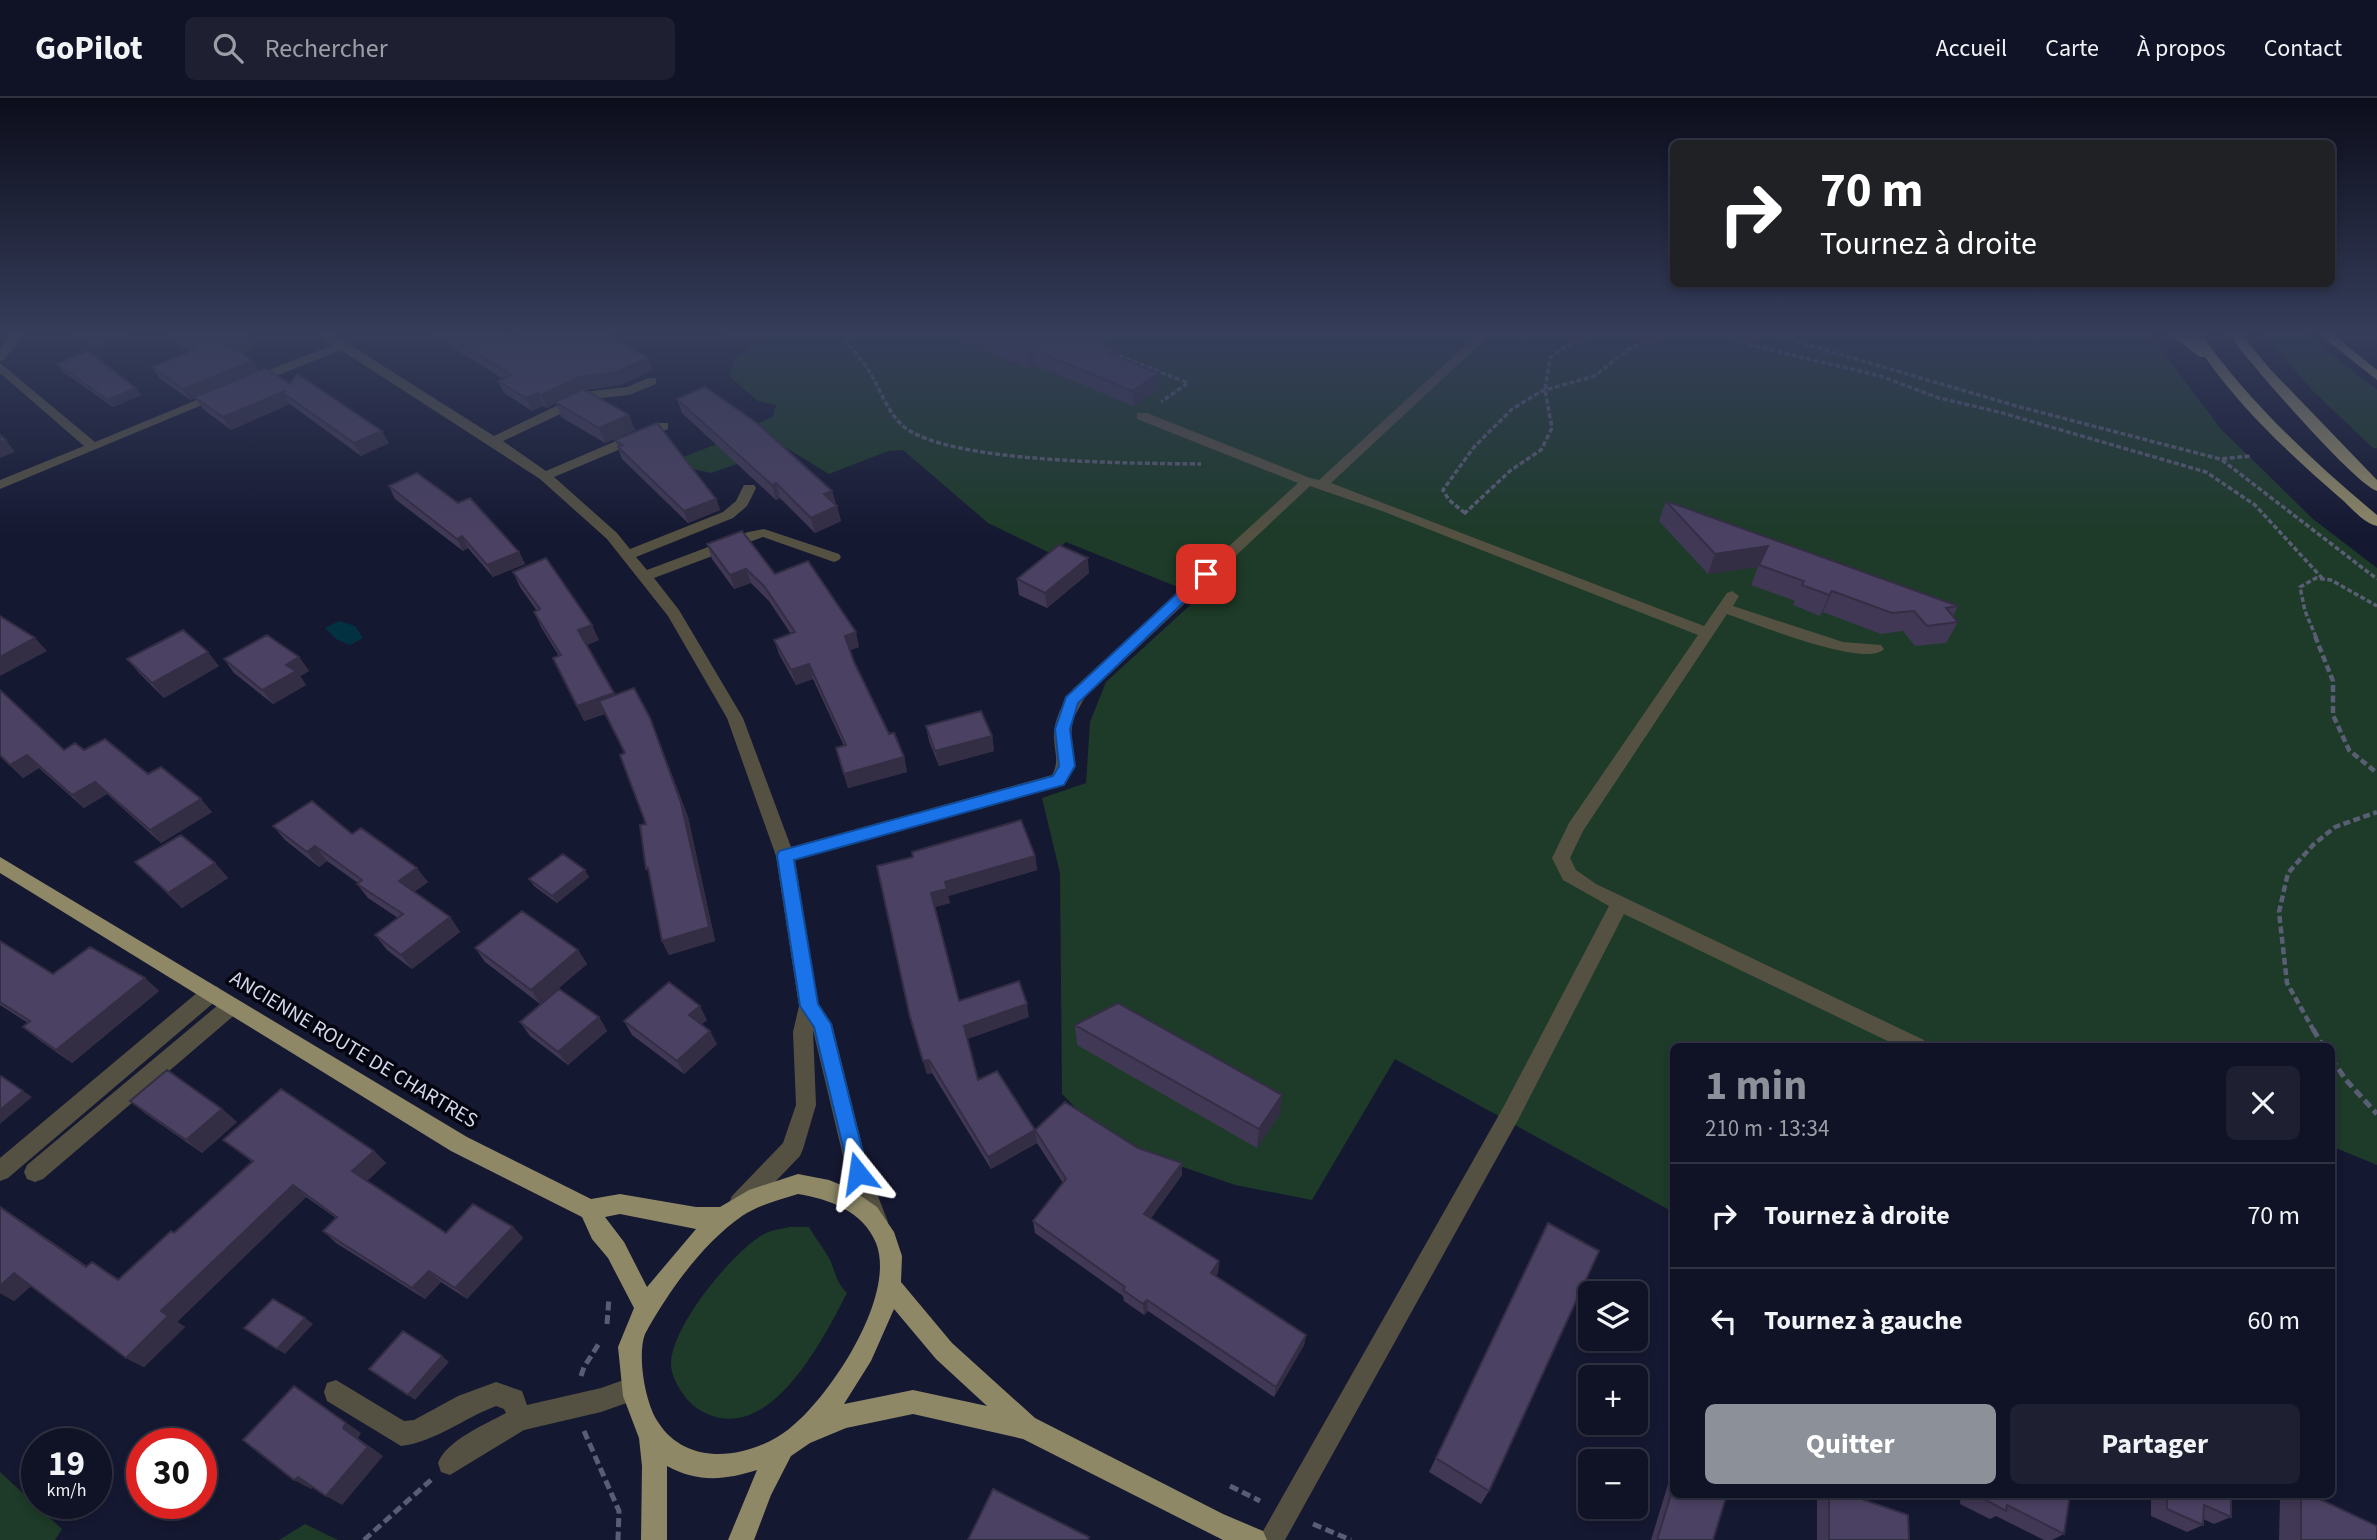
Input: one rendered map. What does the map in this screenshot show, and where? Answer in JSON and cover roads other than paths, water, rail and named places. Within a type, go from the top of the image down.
[{"type":"main road","points":[[2245,400],[2307,464],[2377,522]]},
{"type":"main road","points":[[2291,400],[2328,443],[2377,487]]},
{"type":"main road","points":[[2301,410],[2377,471]]},
{"type":"main road","name":"ANCIENNE ROUTE DE CHARTRES","points":[[0,864],[459,1144],[590,1210]]},
{"type":"main road","points":[[741,1540],[761,1488],[791,1442],[829,1406],[845,1384],[875,1326],[890,1286],[892,1257],[878,1226],[863,1208],[847,1197],[822,1186],[798,1184],[768,1193],[729,1213],[711,1227],[646,1308],[630,1342],[632,1389],[637,1409],[651,1434],[667,1454],[682,1462],[715,1469],[750,1461],[791,1442],[845,1416],[913,1402],[1026,1427],[1213,1523],[1254,1540]]},
{"type":"main road","points":[[646,1308],[616,1250],[600,1231],[590,1210],[620,1204],[696,1218],[729,1213]]},
{"type":"main road","points":[[890,1286],[944,1351],[1026,1427]]},
{"type":"main road","points":[[651,1434],[655,1466],[654,1540]]},
{"type":"street","points":[[39,400],[92,446]]},
{"type":"street","points":[[0,485],[205,400]]},
{"type":"street","points":[[428,400],[545,476],[612,536],[674,613],[704,659],[735,718],[785,856],[809,1006],[803,1032],[806,1105],[792,1149],[729,1213]]},
{"type":"street","points":[[494,442],[578,400]]},
{"type":"street","points":[[785,856],[1058,780],[1067,766],[1062,729],[1072,701],[1105,667],[1409,400]]},
{"type":"street","points":[[1142,416],[1387,508],[1707,634]]},
{"type":"street","points":[[545,476],[663,426]]},
{"type":"street","points":[[628,555],[728,515],[742,503],[749,488]]},
{"type":"street","points":[[646,576],[753,535],[764,534],[834,557]]},
{"type":"street","points":[[1877,649],[1842,647],[1728,602],[1575,828],[1561,858],[1569,875],[1620,903],[1911,1043]]},
{"type":"street","points":[[1271,1540],[1511,1113],[1620,903]]},
{"type":"street","points":[[0,1171],[211,993]]},
{"type":"street","points":[[35,1172],[231,1006]]},
{"type":"street","points":[[809,1006],[822,1024],[854,1161],[878,1226]]},
{"type":"street","points":[[450,1464],[482,1440],[520,1419],[601,1400],[632,1389]]},
{"type":"street","points":[[336,1392],[401,1434],[417,1432],[467,1405],[496,1394],[513,1400],[520,1419]]},
{"type":"water","points":[[339,621],[355,626],[363,638],[350,645],[336,639],[325,628]]}]
